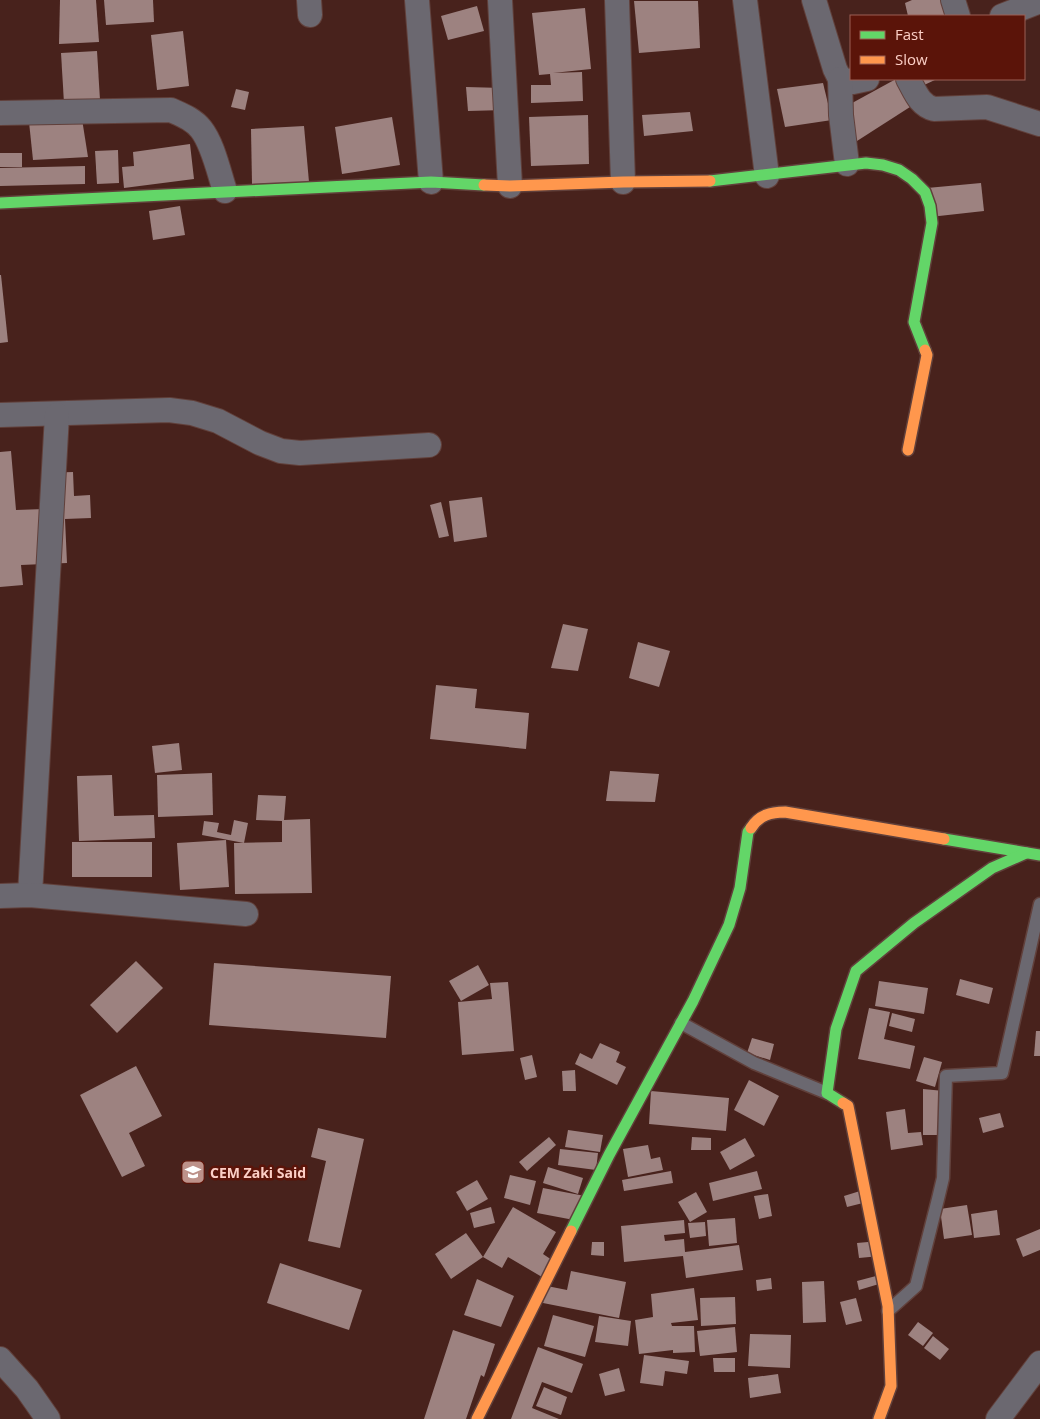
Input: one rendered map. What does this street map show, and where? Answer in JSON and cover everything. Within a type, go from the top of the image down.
[{"type":"street","points":[[417,0],[431,182]]},
{"type":"street","points":[[500,0],[510,186]]},
{"type":"street","points":[[616,0],[623,182]]},
{"type":"street","points":[[745,0],[767,176]]},
{"type":"street","points":[[814,0],[835,69],[840,79],[841,116],[847,164]]},
{"type":"street","points":[[953,0],[958,15]]},
{"type":"street","points":[[1005,15],[1040,1]]},
{"type":"street","points":[[840,79],[853,82],[862,80]]},
{"type":"street","points":[[909,80],[921,102],[927,107],[934,109],[987,107],[1040,124]]},
{"type":"street","points":[[0,113],[171,110],[187,117],[200,129],[209,144],[225,191]]},
{"type":"street","points":[[0,203],[431,182],[510,186],[623,182],[705,182],[767,176],[847,164],[883,164],[899,170],[912,179],[925,192],[930,206],[932,223],[914,322],[927,355],[908,450]]},
{"type":"street","points":[[0,415],[144,409],[177,411],[192,413],[218,421],[260,443],[300,453],[429,445]]},
{"type":"street","points":[[30,896],[57,414]]},
{"type":"street","points":[[477,1419],[608,1154],[693,1001],[728,925],[740,888],[748,832],[754,823],[763,816],[774,812],[785,812],[1040,855]]},
{"type":"street","points":[[879,1419],[891,1386],[888,1311],[848,1106],[827,1093],[836,1029],[856,971],[914,923],[992,868],[1026,853]]},
{"type":"street","points":[[0,896],[30,896],[246,914]]},
{"type":"street","points":[[0,1359],[41,1414]]},
{"type":"street","points":[[998,1419],[1037,1371]]},
{"type":"lane","points":[[888,1311],[916,1286],[938,1200],[943,1178],[946,1076],[1002,1073],[1040,904]]},
{"type":"lane","points":[[681,1023],[754,1063],[827,1093]]},
{"type":"building","points":[[60,0],[96,0],[99,42],[59,44]]},
{"type":"building","points":[[104,0],[153,0],[154,22],[106,25]]},
{"type":"building","points":[[912,0],[943,0],[948,15],[908,15],[905,3]]},
{"type":"building","points":[[634,1],[698,1],[700,48],[639,53]]},
{"type":"building","points":[[477,6],[484,31],[448,40],[441,16]]},
{"type":"building","points":[[585,8],[591,69],[553,73],[582,72],[583,101],[531,103],[531,85],[551,85],[550,74],[539,75],[532,13]]},
{"type":"building","points":[[183,31],[189,86],[157,90],[151,35]]},
{"type":"building","points":[[97,51],[100,100],[64,103],[61,53]]},
{"type":"building","points":[[894,80],[899,80],[910,107],[857,141],[843,108]]},
{"type":"building","points":[[919,80],[935,80],[922,86]]},
{"type":"building","points":[[823,83],[832,120],[785,127],[777,89]]},
{"type":"building","points":[[466,87],[503,88],[505,110],[468,111]]},
{"type":"building","points":[[236,89],[249,92],[245,110],[231,107]]},
{"type":"building","points":[[690,112],[693,131],[644,136],[642,115]]},
{"type":"building","points":[[588,115],[589,164],[531,166],[529,117]]},
{"type":"building","points":[[392,117],[400,165],[342,174],[335,127]]},
{"type":"building","points":[[82,119],[88,157],[33,160],[29,122]]},
{"type":"building","points":[[304,126],[309,182],[252,184],[251,129]]},
{"type":"building","points":[[190,144],[194,179],[124,188],[122,167],[134,166],[133,152]]},
{"type":"building","points":[[118,150],[119,183],[97,184],[95,151]]},
{"type":"building","points":[[0,153],[22,153],[22,167],[0,167]]},
{"type":"building","points":[[85,166],[85,184],[0,186],[0,168]]},
{"type":"building","points":[[981,183],[984,211],[930,217],[927,188]]},
{"type":"building","points":[[180,206],[185,235],[153,240],[149,211]]},
{"type":"building","points":[[0,275],[8,342],[0,343]]},
{"type":"building","points":[[11,451],[16,510],[44,509],[42,473],[73,472],[74,496],[90,495],[91,518],[65,519],[67,563],[21,565],[23,585],[0,587],[0,452]]},
{"type":"building","points":[[482,497],[487,537],[454,542],[449,501]]},
{"type":"building","points":[[441,502],[449,536],[439,538],[430,505]]},
{"type":"building","points":[[563,624],[588,629],[578,671],[551,668]]},
{"type":"building","points":[[638,642],[670,651],[659,687],[629,678]]},
{"type":"building","points":[[436,685],[477,689],[475,708],[529,713],[526,749],[430,739]]},
{"type":"building","points":[[179,743],[182,770],[155,773],[152,746]]},
{"type":"building","points":[[610,771],[659,774],[655,802],[606,801]]},
{"type":"building","points":[[212,773],[213,815],[158,817],[157,775]]},
{"type":"building","points":[[112,775],[114,816],[154,815],[155,838],[79,841],[77,776]]},
{"type":"building","points":[[258,795],[286,796],[284,820],[310,819],[312,893],[235,894],[234,843],[282,842],[282,821],[256,820]]},
{"type":"building","points":[[234,820],[248,823],[244,843],[202,835],[204,821],[219,823],[217,832],[231,835]]},
{"type":"building","points":[[226,840],[229,887],[180,890],[177,843]]},
{"type":"building","points":[[72,842],[152,842],[152,877],[72,877]]},
{"type":"building","points":[[136,961],[163,988],[117,1033],[90,1005]]},
{"type":"building","points":[[214,963],[391,976],[386,1038],[209,1025]]},
{"type":"building","points":[[478,965],[489,985],[461,1001],[449,981]]},
{"type":"building","points":[[960,979],[993,988],[989,1004],[956,995]]},
{"type":"building","points":[[879,981],[928,988],[924,1014],[875,1006]]},
{"type":"building","points":[[508,982],[514,1051],[462,1055],[458,1002],[492,999],[490,983]]},
{"type":"building","points":[[869,1008],[890,1012],[884,1039],[915,1046],[910,1069],[858,1059]]},
{"type":"building","points":[[892,1013],[915,1019],[912,1032],[889,1026]]},
{"type":"building","points":[[1036,1031],[1040,1031],[1040,1056],[1034,1056]]},
{"type":"building","points":[[752,1038],[774,1044],[770,1060],[747,1053]]},
{"type":"building","points":[[600,1043],[620,1052],[616,1062],[626,1067],[617,1085],[575,1064],[580,1053],[592,1059]]},
{"type":"building","points":[[532,1055],[537,1077],[525,1080],[520,1058]]},
{"type":"building","points":[[924,1057],[942,1062],[935,1087],[916,1081]]},
{"type":"building","points":[[136,1066],[162,1116],[129,1133],[145,1166],[122,1177],[80,1095]]},
{"type":"building","points":[[575,1070],[576,1091],[563,1091],[562,1071]]},
{"type":"building","points":[[749,1080],[779,1096],[764,1126],[734,1110]]},
{"type":"building","points":[[923,1089],[944,1091],[943,1135],[923,1135]]},
{"type":"building","points":[[651,1091],[729,1098],[726,1131],[649,1124]]},
{"type":"building","points":[[905,1109],[908,1133],[921,1132],[923,1145],[891,1150],[886,1112]]},
{"type":"building","points":[[1000,1113],[1004,1127],[983,1133],[979,1118]]},
{"type":"building","points":[[318,1128],[364,1139],[340,1248],[308,1241],[326,1161],[311,1157]]},
{"type":"building","points":[[568,1130],[603,1135],[600,1152],[565,1147]]},
{"type":"building","points":[[549,1137],[556,1145],[527,1171],[519,1162]]},
{"type":"building","points":[[692,1137],[711,1138],[711,1150],[691,1150]]},
{"type":"building","points":[[745,1138],[755,1156],[730,1170],[720,1152]]},
{"type":"building","points":[[648,1145],[651,1159],[660,1157],[663,1170],[628,1177],[623,1149]]},
{"type":"building","points":[[560,1149],[598,1153],[596,1170],[558,1165]]},
{"type":"building","points":[[548,1167],[583,1178],[578,1194],[543,1183]]},
{"type":"building","points":[[671,1171],[673,1183],[624,1191],[622,1180]]},
{"type":"building","points":[[757,1171],[762,1189],[713,1201],[709,1183]]},
{"type":"building","points":[[510,1175],[536,1181],[530,1205],[504,1198]]},
{"type":"building","points":[[477,1180],[488,1199],[467,1211],[456,1192]]},
{"type":"building","points":[[543,1188],[585,1196],[574,1220],[537,1213]]},
{"type":"building","points":[[860,1191],[863,1203],[847,1207],[844,1196]]},
{"type":"building","points":[[696,1192],[707,1212],[690,1222],[678,1202]]},
{"type":"building","points":[[768,1194],[772,1216],[759,1219],[754,1196]]},
{"type":"building","points":[[967,1205],[972,1235],[944,1239],[940,1209]]},
{"type":"building","points":[[491,1207],[495,1223],[474,1228],[470,1213]]},
{"type":"building","points":[[513,1207],[556,1232],[543,1254],[552,1260],[542,1277],[508,1257],[502,1268],[483,1257]]},
{"type":"building","points":[[997,1210],[1000,1235],[974,1238],[971,1214]]},
{"type":"building","points":[[735,1218],[737,1243],[709,1246],[707,1220]]},
{"type":"building","points":[[684,1220],[685,1233],[664,1235],[665,1241],[684,1239],[685,1252],[739,1245],[743,1270],[686,1278],[683,1256],[624,1262],[621,1226]]},
{"type":"building","points":[[705,1222],[706,1236],[690,1238],[688,1223]]},
{"type":"building","points":[[1040,1229],[1040,1250],[1023,1257],[1016,1239]]},
{"type":"building","points":[[466,1233],[483,1257],[451,1279],[435,1254]]},
{"type":"building","points":[[879,1241],[880,1256],[859,1258],[857,1243]]},
{"type":"building","points":[[592,1242],[604,1242],[604,1256],[591,1255]]},
{"type":"building","points":[[280,1263],[362,1290],[349,1330],[267,1303]]},
{"type":"building","points":[[571,1271],[626,1282],[619,1318],[543,1303],[547,1286],[567,1290]]},
{"type":"building","points":[[876,1276],[879,1284],[859,1290],[857,1281]]},
{"type":"building","points":[[771,1278],[772,1289],[757,1291],[756,1280]]},
{"type":"building","points":[[477,1279],[514,1296],[501,1327],[464,1315]]},
{"type":"building","points":[[824,1281],[826,1322],[803,1323],[802,1282]]},
{"type":"building","points":[[694,1288],[698,1320],[671,1323],[672,1326],[694,1326],[695,1352],[673,1353],[673,1350],[639,1354],[635,1320],[653,1317],[651,1294]]},
{"type":"building","points":[[735,1297],[736,1324],[701,1326],[700,1298]]},
{"type":"building","points":[[856,1298],[862,1321],[846,1325],[840,1302]]},
{"type":"building","points":[[553,1315],[594,1326],[585,1357],[544,1346]]},
{"type":"building","points":[[599,1316],[631,1321],[628,1346],[595,1342]]},
{"type":"building","points":[[918,1322],[933,1333],[923,1346],[908,1335]]},
{"type":"building","points":[[735,1327],[737,1352],[700,1356],[697,1331]]},
{"type":"building","points":[[453,1330],[495,1344],[484,1377],[481,1375],[466,1419],[424,1419]]},
{"type":"building","points":[[750,1334],[791,1335],[790,1368],[748,1366]]},
{"type":"building","points":[[933,1336],[949,1349],[940,1360],[924,1348]]},
{"type":"building","points":[[538,1347],[583,1364],[572,1393],[542,1382],[532,1408],[559,1419],[511,1419]]},
{"type":"building","points":[[644,1355],[689,1361],[687,1374],[665,1371],[663,1386],[640,1383]]},
{"type":"building","points":[[713,1358],[735,1358],[735,1372],[714,1372]]},
{"type":"building","points":[[619,1368],[625,1391],[605,1396],[599,1374]]},
{"type":"building","points":[[778,1374],[781,1393],[750,1398],[748,1378]]},
{"type":"building","points":[[544,1387],[567,1397],[561,1415],[536,1406]]},
{"type":"traffic: fast","points":[[710,181],[866,163],[883,165],[899,170],[912,179],[925,192],[930,206],[932,223],[914,322],[925,350]]},
{"type":"traffic: fast","points":[[0,203],[431,182],[484,185]]},
{"type":"traffic: fast","points":[[571,1231],[609,1155],[693,1001],[729,925],[740,888],[748,832],[751,828]]},
{"type":"traffic: fast","points":[[944,839],[1040,855]]},
{"type":"traffic: fast","points":[[843,1103],[827,1093],[836,1029],[856,971],[914,923],[992,868],[1026,853]]},
{"type":"traffic: slow","points":[[484,185],[710,181]]},
{"type":"traffic: slow","points":[[908,450],[927,355],[925,350]]},
{"type":"traffic: slow","points":[[751,828],[766,815],[785,812],[944,839]]},
{"type":"traffic: slow","points":[[843,1103],[848,1106],[888,1306],[891,1386],[879,1419]]},
{"type":"traffic: slow","points":[[477,1419],[571,1231]]},
{"type":"place","name":"CEM Zaki Said","points":[[193,1172]]}]
